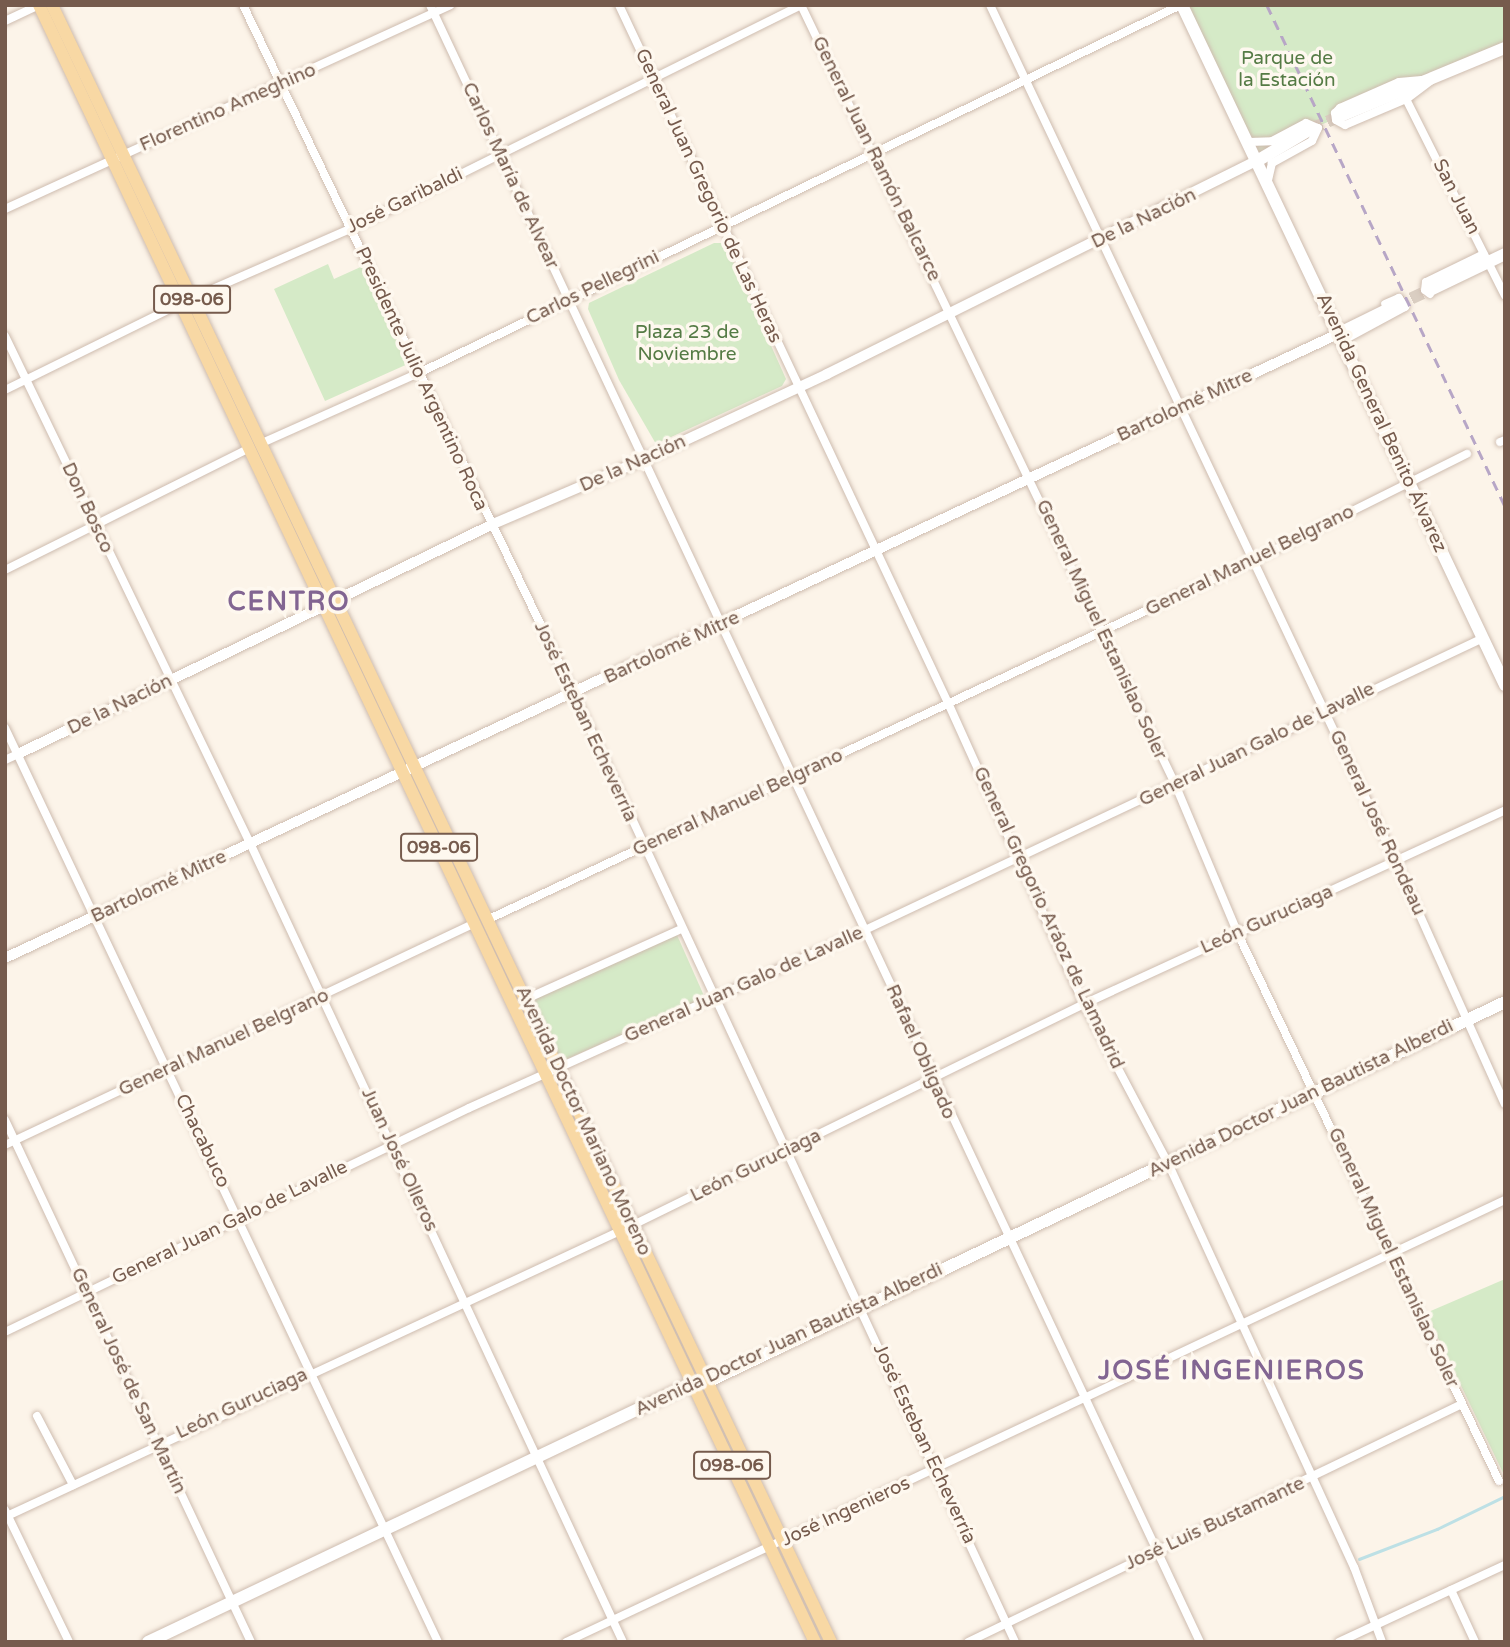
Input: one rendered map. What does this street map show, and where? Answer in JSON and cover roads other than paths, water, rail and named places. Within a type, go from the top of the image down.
[{"type":"main road","name":"098-06","points":[[39,5],[117,157],[330,603]]},
{"type":"main road","name":"098-06","points":[[52,5],[117,157]]},
{"type":"main road","name":"Avenida General Benito Álvarez","points":[[1181,5],[1249,142],[1505,685]]},
{"type":"main road","points":[[1343,116],[1505,48]]},
{"type":"main road","points":[[1258,162],[1311,129]]},
{"type":"main road","points":[[1430,290],[1505,254]]},
{"type":"main road","points":[[1339,334],[1395,306]]},
{"type":"main road","name":"Avenida Doctor Mariano Moreno","points":[[330,603],[409,769],[475,923],[551,1071],[700,1383],[815,1642]]},
{"type":"main road","name":"Avenida Doctor Mariano Moreno","points":[[409,769],[488,919],[526,999],[551,1071]]},
{"type":"main road","name":"Avenida Doctor Juan Bautista Alberdi","points":[[149,1642],[537,1456],[1008,1240],[1314,1090],[1505,1002]]},
{"type":"main road","name":"Avenida Doctor Mariano Moreno","points":[[700,1383],[783,1542],[831,1642]]},
{"type":"street","points":[[5,21],[39,5]]},
{"type":"street","name":"Presidente Julio Argentino Roca","points":[[243,5],[421,372],[491,525]]},
{"type":"street","name":"Florentino Ameghino","points":[[5,209],[282,84],[431,9],[450,5]]},
{"type":"street","name":"General Juan Gregorio de Las Heras","points":[[619,5],[798,386]]},
{"type":"street","name":"José Garibaldi","points":[[5,390],[186,301],[350,229],[801,5]]},
{"type":"street","name":"General Juan Ramón Balcarce","points":[[801,5],[875,153],[950,313]]},
{"type":"street","name":"General José Rondeau","points":[[990,5],[1028,80],[1396,862],[1505,1104]]},
{"type":"street","name":"Carlos Pellegrini","points":[[5,570],[256,445],[421,372],[1181,5]]},
{"type":"street","name":"Carlos María de Alvear","points":[[431,9],[645,459]]},
{"type":"street","points":[[1433,79],[1406,99],[1345,125],[1336,120],[1335,113],[1340,108],[1387,87],[1433,79]]},
{"type":"street","name":"San Juan","points":[[1406,99],[1505,296]]},
{"type":"street","points":[[1249,142],[1272,141],[1306,123],[1318,128],[1312,141],[1272,163],[1268,183]]},
{"type":"street","name":"De la Nación","points":[[5,760],[491,525],[645,459],[798,386],[1258,162]]},
{"type":"street","points":[[1487,261],[1431,294],[1425,290],[1426,282],[1487,261]]},
{"type":"street","points":[[1399,298],[1405,304],[1402,310],[1339,334],[1399,298]]},
{"type":"street","name":"General Miguel Estanislao Soler","points":[[950,313],[1175,785],[1238,934],[1499,1481]]},
{"type":"street","name":"Bartolomé Mitre","points":[[5,958],[1339,334]]},
{"type":"street","name":"Don Bosco","points":[[5,336],[168,681]]},
{"type":"street","name":"General Gregorio Aráoz de Lamadrid","points":[[798,386],[949,705],[1084,1004],[1168,1163],[1311,1479],[1354,1567],[1382,1642]]},
{"type":"street","name":"General Manuel Belgrano","points":[[5,1144],[167,1071],[475,923],[949,705],[1254,560],[1467,454]]},
{"type":"street","name":"Rafael Obligado","points":[[645,459],[796,776],[932,1082],[1200,1642]]},
{"type":"street","name":"José Esteban Echeverría","points":[[491,525],[573,694],[1015,1642]]},
{"type":"street","name":"General Juan Galo de Lavalle","points":[[5,1332],[241,1220],[392,1144],[866,930],[1483,638]]},
{"type":"street","name":"Juan José Olleros","points":[[168,681],[250,843],[624,1642]]},
{"type":"street","name":"Chacabuco","points":[[5,728],[167,1071],[241,1220],[438,1642]]},
{"type":"street","name":"León Guruciaga","points":[[6,1514],[787,1152],[1084,1004],[1505,810]]},
{"type":"street","points":[[526,999],[681,929]]},
{"type":"street","name":"General José de San Martín","points":[[5,1120],[251,1642]]},
{"type":"street","name":"José Ingenieros","points":[[566,1642],[937,1470],[1083,1398],[1505,1200]]},
{"type":"street","name":"José Luis Bustamante","points":[[968,1642],[1462,1404]]},
{"type":"street","points":[[37,1416],[73,1485]]},
{"type":"street","points":[[6,1514],[69,1642]]},
{"type":"street","points":[[1339,1642],[1505,1565]]},
{"type":"street","points":[[1451,1590],[1475,1642]]},
{"type":"waterway","points":[[1359,1559],[1437,1529],[1505,1496]]},
{"type":"tunnel","points":[[1311,129],[1343,115]]},
{"type":"tunnel","points":[[1395,306],[1430,290]]},
{"type":"railway","points":[[1267,5],[1505,506]]},
{"type":"district","name":"CENTRO","points":[[289,602]]},
{"type":"district","name":"JOSÉ INGENIEROS","points":[[1232,1371]]},
{"type":"park label","name":"Parque de la Estación","points":[[1287,70]]},
{"type":"park label","name":"Plaza 23 de Noviembre","points":[[687,344]]}]
